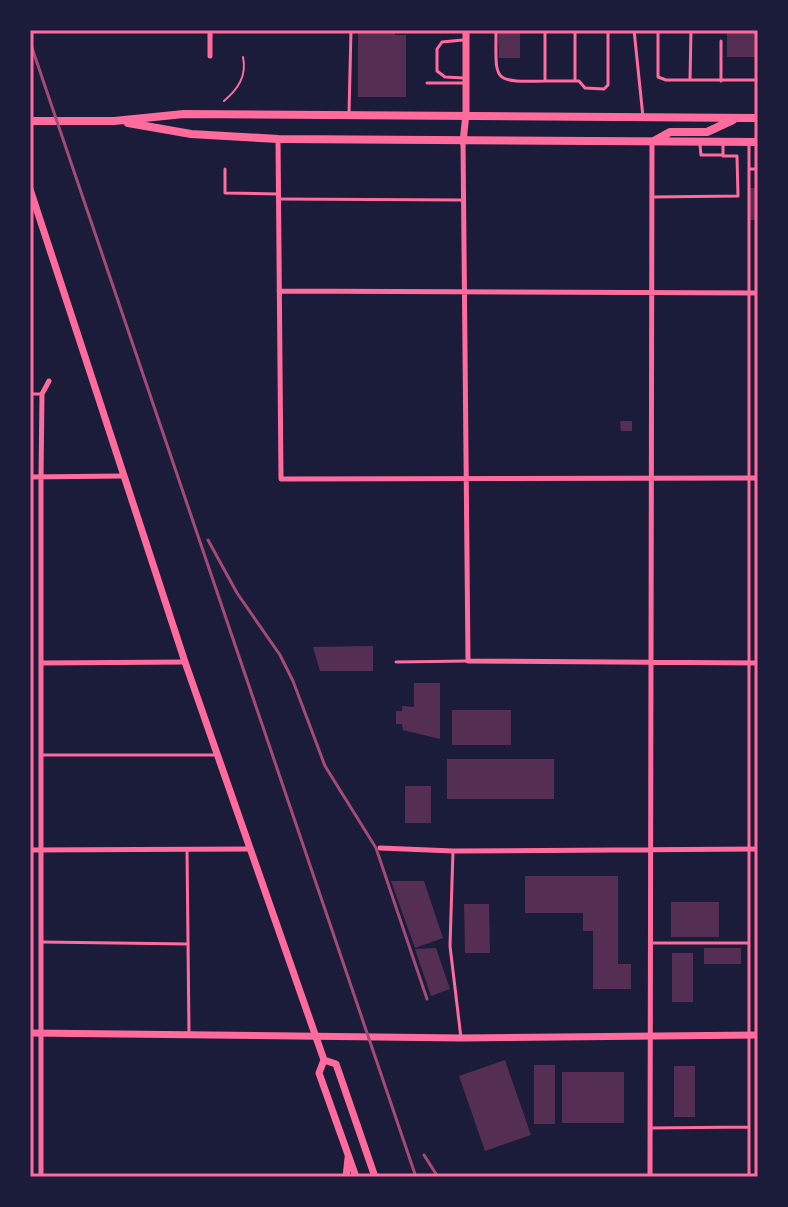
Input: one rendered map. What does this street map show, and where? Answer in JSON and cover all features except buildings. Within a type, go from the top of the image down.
[{"type":"main road","points":[[463,142],[466,30]]},
{"type":"main road","points":[[30,121],[114,121],[184,114],[758,118]]},
{"type":"main road","points":[[652,142],[670,132],[707,132],[737,117]]},
{"type":"main road","points":[[114,121],[191,134],[278,139],[754,142]]},
{"type":"main road","points":[[30,189],[185,662],[324,1060],[319,1073],[356,1177]]},
{"type":"main road","points":[[30,1033],[461,1038],[753,1035]]},
{"type":"main road","points":[[324,1060],[336,1064],[375,1177]]},
{"type":"main road","points":[[346,1177],[349,1156]]},
{"type":"street","points":[[210,30],[210,56]]},
{"type":"street","points":[[278,139],[281,479],[758,478]]},
{"type":"street","points":[[463,142],[468,661],[758,663]]},
{"type":"street","points":[[650,1177],[652,142]]},
{"type":"street","points":[[279,291],[758,293]]},
{"type":"street","points":[[41,1177],[41,477],[42,394],[49,381]]},
{"type":"street","points":[[30,477],[123,476]]},
{"type":"street","points":[[42,663],[185,662]]},
{"type":"street","points":[[380,848],[453,851],[758,849]]},
{"type":"street","points":[[30,850],[249,849]]},
{"type":"lane","points":[[349,115],[351,30]]},
{"type":"lane","points":[[496,30],[496,71],[501,78],[509,81],[575,81],[589,89],[607,87],[608,30]]},
{"type":"lane","points":[[545,30],[545,81]]},
{"type":"lane","points":[[575,30],[575,81]]},
{"type":"lane","points":[[634,30],[643,117]]},
{"type":"lane","points":[[658,30],[658,77],[662,80],[758,80]]},
{"type":"lane","points":[[690,80],[691,30]]},
{"type":"lane","points":[[466,40],[442,42],[437,49],[437,71],[445,77],[466,80]]},
{"type":"lane","points":[[721,41],[721,81]]},
{"type":"lane","points":[[427,83],[466,80]]},
{"type":"lane","points":[[651,197],[738,196],[737,156],[701,155],[700,142]]},
{"type":"lane","points":[[723,142],[723,155]]},
{"type":"lane","points":[[749,1177],[753,1035],[749,943],[749,169],[754,142]]},
{"type":"lane","points":[[225,169],[225,193],[278,197],[464,200]]},
{"type":"lane","points":[[749,169],[758,169]]},
{"type":"lane","points":[[30,394],[42,394]]},
{"type":"lane","points":[[396,662],[468,661]]},
{"type":"lane","points":[[41,755],[217,755]]},
{"type":"lane","points":[[187,849],[189,1035]]},
{"type":"lane","points":[[453,851],[450,946],[461,1038]]},
{"type":"lane","points":[[42,942],[188,944]]},
{"type":"lane","points":[[651,943],[749,943]]},
{"type":"lane","points":[[650,1128],[749,1127]]},
{"type":"path","points":[[224,101],[240,83],[245,66],[243,57]]},
{"type":"railway","points":[[30,42],[416,1177]]},
{"type":"railway","points":[[208,540],[237,593],[280,655],[325,766],[376,848],[427,999]]},
{"type":"railway","points":[[424,1155],[438,1177]]}]
